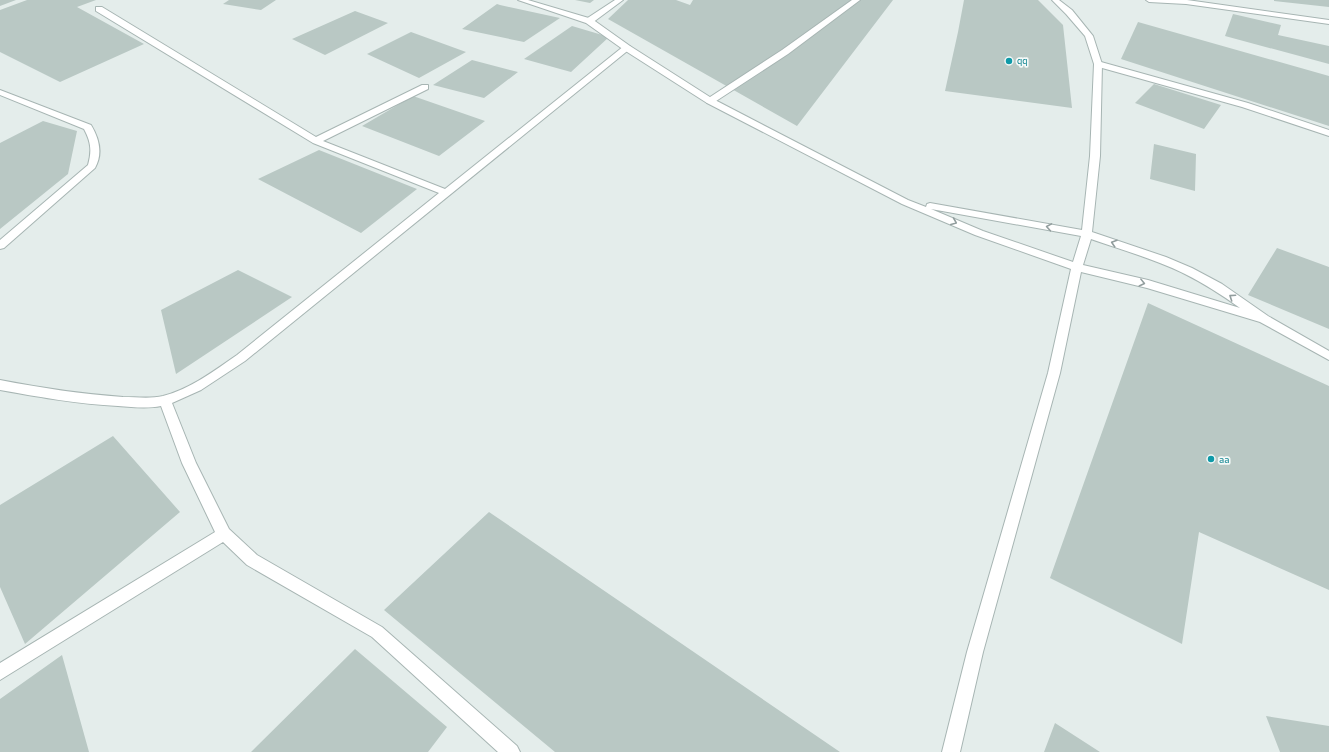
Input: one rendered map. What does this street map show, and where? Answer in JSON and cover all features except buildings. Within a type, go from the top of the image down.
[{"type":"street","points":[[521,0],[589,21],[627,48],[710,102],[905,202],[979,233],[1077,267],[1148,284],[1264,319]]},
{"type":"street","points":[[589,21],[620,0]]},
{"type":"street","points":[[710,102],[785,52],[857,0]]},
{"type":"street","points":[[951,752],[975,652],[1054,373],[1077,267],[1087,234],[1095,156],[1098,64],[1089,36],[1069,12],[1055,0]]},
{"type":"street","points":[[1149,0],[1186,2],[1329,22]]},
{"type":"street","points":[[100,9],[316,141],[447,193]]},
{"type":"street","points":[[0,385],[113,401],[145,402],[165,401],[199,386],[241,357],[627,48]]},
{"type":"street","points":[[1098,64],[1245,105],[1329,133]]},
{"type":"street","points":[[316,141],[425,87]]},
{"type":"street","points":[[0,92],[88,127],[96,144],[96,154],[92,166],[0,246]]},
{"type":"street","points":[[905,202],[1087,234],[1162,260],[1188,271],[1218,287],[1264,319],[1329,356]]},
{"type":"street","points":[[165,401],[189,463],[224,534],[252,560],[377,632],[510,752]]},
{"type":"street","points":[[0,672],[224,534]]},
{"type":"place","name":"qq","points":[[1009,61]]},
{"type":"place","name":"aa","points":[[1211,459]]}]
